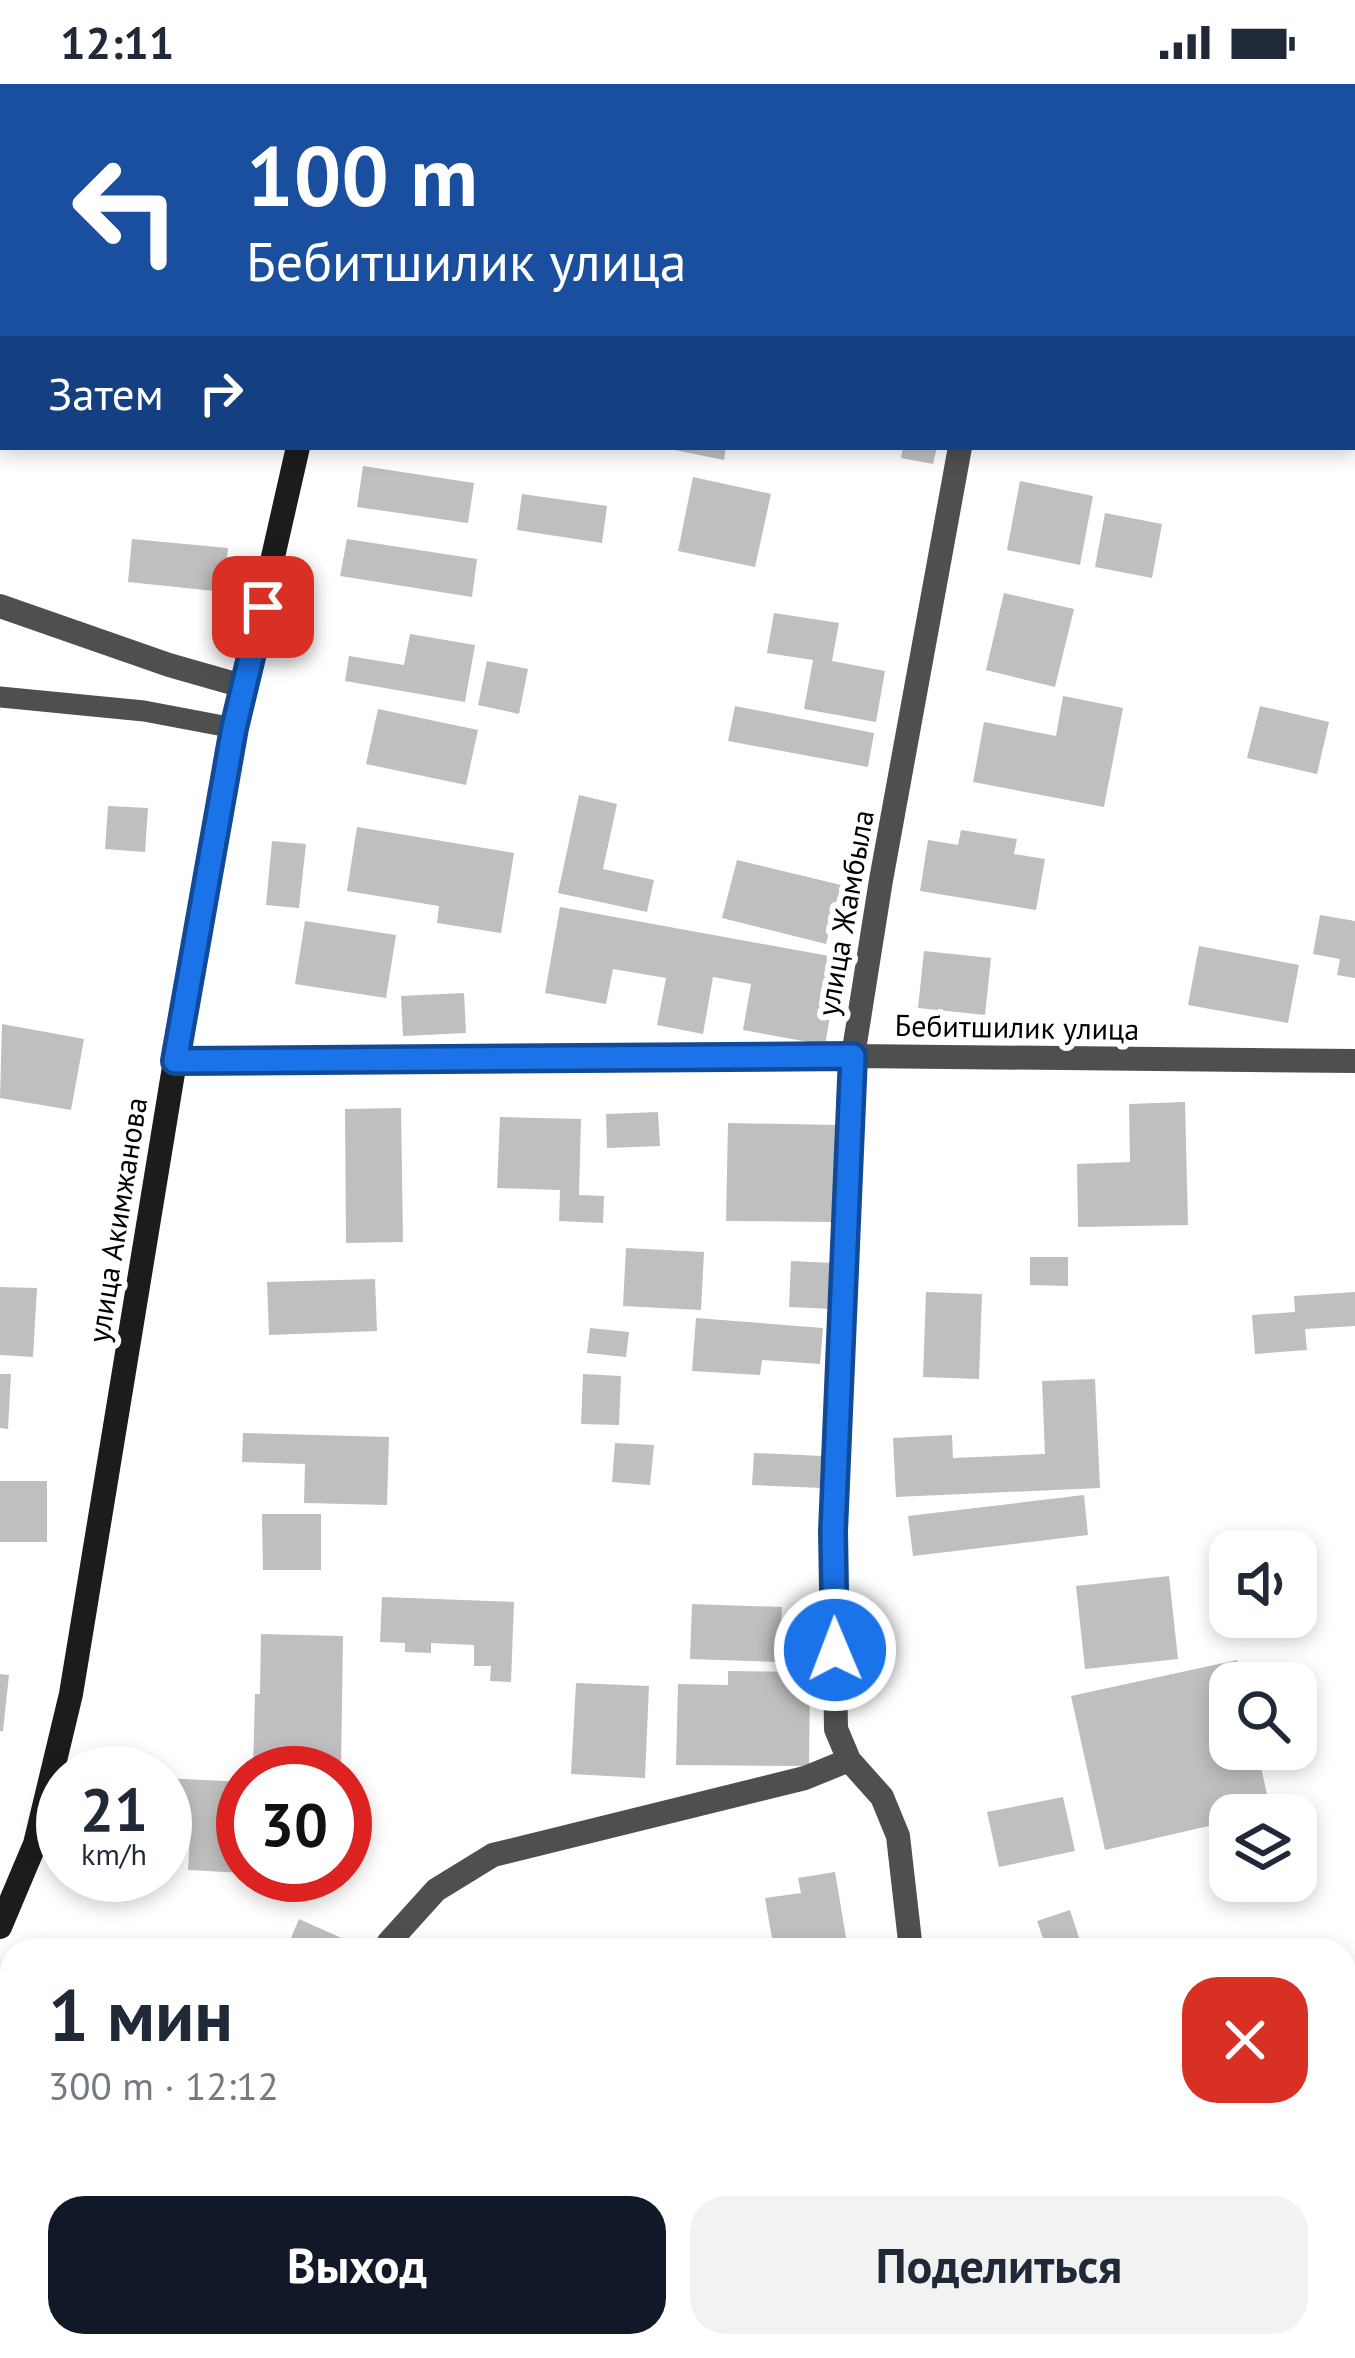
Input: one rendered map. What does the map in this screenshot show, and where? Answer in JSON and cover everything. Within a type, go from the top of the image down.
[{"type":"street","name":"улица Акимжанова","points":[[0,1927],[35,1844],[71,1694],[234,728],[297,450]]},
{"type":"street","name":"улица Жамбыла","points":[[909,1938],[898,1836],[882,1797],[849,1760],[836,1729],[833,1531],[853,1056],[959,450]]},
{"type":"street","points":[[0,607],[246,687]]},
{"type":"street","name":"Бебитшилик улица","points":[[175,1061],[853,1056],[1355,1061]]},
{"type":"street","points":[[393,1938],[436,1890],[493,1855],[805,1778],[849,1760]]},
{"type":"lane","points":[[0,697],[144,711],[234,728]]},
{"type":"building","points":[[675,450],[726,450],[724,460]]},
{"type":"building","points":[[902,450],[936,450],[933,464],[901,458]]},
{"type":"building","points":[[363,466],[474,483],[468,523],[357,507]]},
{"type":"building","points":[[693,477],[771,494],[755,567],[678,551]]},
{"type":"building","points":[[1020,481],[1093,496],[1080,565],[1007,550]]},
{"type":"building","points":[[522,494],[607,506],[602,543],[517,530]]},
{"type":"building","points":[[1105,513],[1162,524],[1152,578],[1095,567]]},
{"type":"building","points":[[132,539],[228,548],[224,592],[128,582]]},
{"type":"building","points":[[347,539],[477,559],[472,597],[340,576]]},
{"type":"building","points":[[1004,593],[1074,609],[1055,687],[986,670]]},
{"type":"building","points":[[774,613],[839,623],[832,661],[885,671],[876,722],[804,709],[813,660],[767,653]]},
{"type":"building","points":[[410,634],[475,645],[465,702],[345,681],[349,656],[404,665]]},
{"type":"building","points":[[487,661],[528,669],[519,714],[478,705]]},
{"type":"building","points":[[1063,696],[1123,708],[1104,807],[973,782],[984,722],[1056,736]]},
{"type":"building","points":[[735,706],[874,733],[868,767],[728,741]]},
{"type":"building","points":[[1260,706],[1329,722],[1317,774],[1247,758]]},
{"type":"building","points":[[378,709],[478,730],[466,785],[366,764]]},
{"type":"building","points":[[579,795],[617,804],[603,869],[654,880],[647,912],[558,893]]},
{"type":"building","points":[[108,806],[148,808],[145,852],[105,849]]},
{"type":"building","points":[[357,827],[514,853],[501,933],[437,923],[439,906],[347,891]]},
{"type":"building","points":[[961,830],[1017,839],[1014,854],[1045,859],[1036,910],[920,891],[928,840],[958,845]]},
{"type":"building","points":[[272,841],[306,844],[299,908],[266,905]]},
{"type":"building","points":[[737,860],[841,885],[826,944],[722,918]]},
{"type":"building","points":[[560,907],[840,958],[825,1045],[743,1030],[751,984],[713,977],[703,1034],[657,1025],[666,978],[613,969],[606,1004],[545,993]]},
{"type":"building","points":[[1320,915],[1355,921],[1355,978],[1337,975],[1340,959],[1313,954]]},
{"type":"building","points":[[305,921],[396,935],[386,998],[295,984]]},
{"type":"building","points":[[1199,946],[1299,965],[1288,1023],[1188,1005]]},
{"type":"building","points":[[924,951],[991,958],[985,1015],[918,1008]]},
{"type":"building","points":[[464,993],[466,1033],[403,1036],[401,996]]},
{"type":"building","points":[[2,1024],[84,1039],[71,1110],[0,1098]]},
{"type":"building","points":[[1185,1102],[1188,1225],[1078,1227],[1077,1164],[1130,1162],[1129,1104]]},
{"type":"building","points":[[401,1108],[403,1242],[346,1243],[345,1109]]},
{"type":"building","points":[[658,1112],[660,1146],[607,1148],[606,1114]]},
{"type":"building","points":[[500,1117],[581,1119],[579,1195],[604,1196],[603,1223],[559,1221],[560,1190],[497,1188]]},
{"type":"building","points":[[728,1123],[837,1125],[836,1222],[726,1221]]},
{"type":"building","points":[[626,1248],[704,1252],[701,1310],[623,1306]]},
{"type":"building","points":[[1030,1257],[1068,1257],[1068,1286],[1030,1285]]},
{"type":"building","points":[[791,1261],[834,1263],[832,1309],[789,1307]]},
{"type":"building","points":[[375,1279],[377,1331],[269,1335],[267,1282]]},
{"type":"building","points":[[0,1287],[37,1288],[33,1357],[0,1355]]},
{"type":"building","points":[[926,1292],[982,1294],[979,1379],[923,1377]]},
{"type":"building","points":[[1355,1292],[1355,1326],[1305,1329],[1307,1350],[1255,1354],[1252,1315],[1295,1312],[1294,1296]]},
{"type":"building","points":[[696,1318],[823,1328],[820,1364],[762,1360],[760,1375],[692,1371]]},
{"type":"building","points":[[590,1328],[629,1332],[626,1357],[587,1353]]},
{"type":"building","points":[[0,1374],[11,1374],[8,1429],[0,1428]]},
{"type":"building","points":[[583,1374],[621,1376],[619,1425],[581,1424]]},
{"type":"building","points":[[1095,1379],[1100,1488],[896,1497],[893,1438],[952,1435],[953,1458],[1045,1454],[1042,1381]]},
{"type":"building","points":[[243,1433],[389,1437],[387,1505],[304,1503],[305,1464],[242,1462]]},
{"type":"building","points":[[615,1443],[654,1445],[650,1485],[612,1482]]},
{"type":"building","points":[[754,1453],[823,1456],[822,1488],[752,1485]]},
{"type":"building","points":[[0,1481],[47,1481],[47,1542],[0,1542]]},
{"type":"building","points":[[1084,1495],[1088,1535],[913,1556],[908,1516]]},
{"type":"building","points":[[262,1514],[321,1514],[321,1570],[263,1570]]},
{"type":"building","points":[[1169,1576],[1178,1659],[1085,1669],[1076,1586]]},
{"type":"building","points":[[382,1597],[514,1602],[511,1682],[490,1681],[491,1666],[474,1666],[474,1645],[431,1643],[431,1653],[405,1652],[405,1643],[380,1642]]},
{"type":"building","points":[[692,1604],[782,1607],[779,1662],[690,1659]]},
{"type":"building","points":[[261,1634],[343,1636],[341,1746],[254,1746],[255,1694],[260,1694]]},
{"type":"building","points":[[1209,1666],[1209,1770],[1262,1770],[1267,1794],[1209,1794],[1209,1826],[1105,1850],[1071,1696]]},
{"type":"building","points":[[728,1671],[810,1672],[809,1766],[676,1765],[678,1684],[728,1685]]},
{"type":"building","points":[[0,1674],[9,1675],[3,1731],[0,1731]]},
{"type":"building","points":[[576,1683],[649,1686],[645,1778],[571,1774]]},
{"type":"building","points":[[192,1779],[216,1781],[216,1872],[192,1870]]},
{"type":"building","points":[[1063,1797],[1075,1851],[999,1867],[987,1812]]},
{"type":"building","points":[[835,1872],[846,1938],[772,1938],[765,1898],[801,1893],[798,1878]]},
{"type":"building","points":[[1070,1910],[1079,1938],[1043,1938],[1037,1921]]},
{"type":"building","points":[[299,1919],[342,1938],[291,1938]]},
{"type":"route","points":[[263,607],[234,728],[175,1061],[853,1056],[833,1531],[835,1650]]}]
